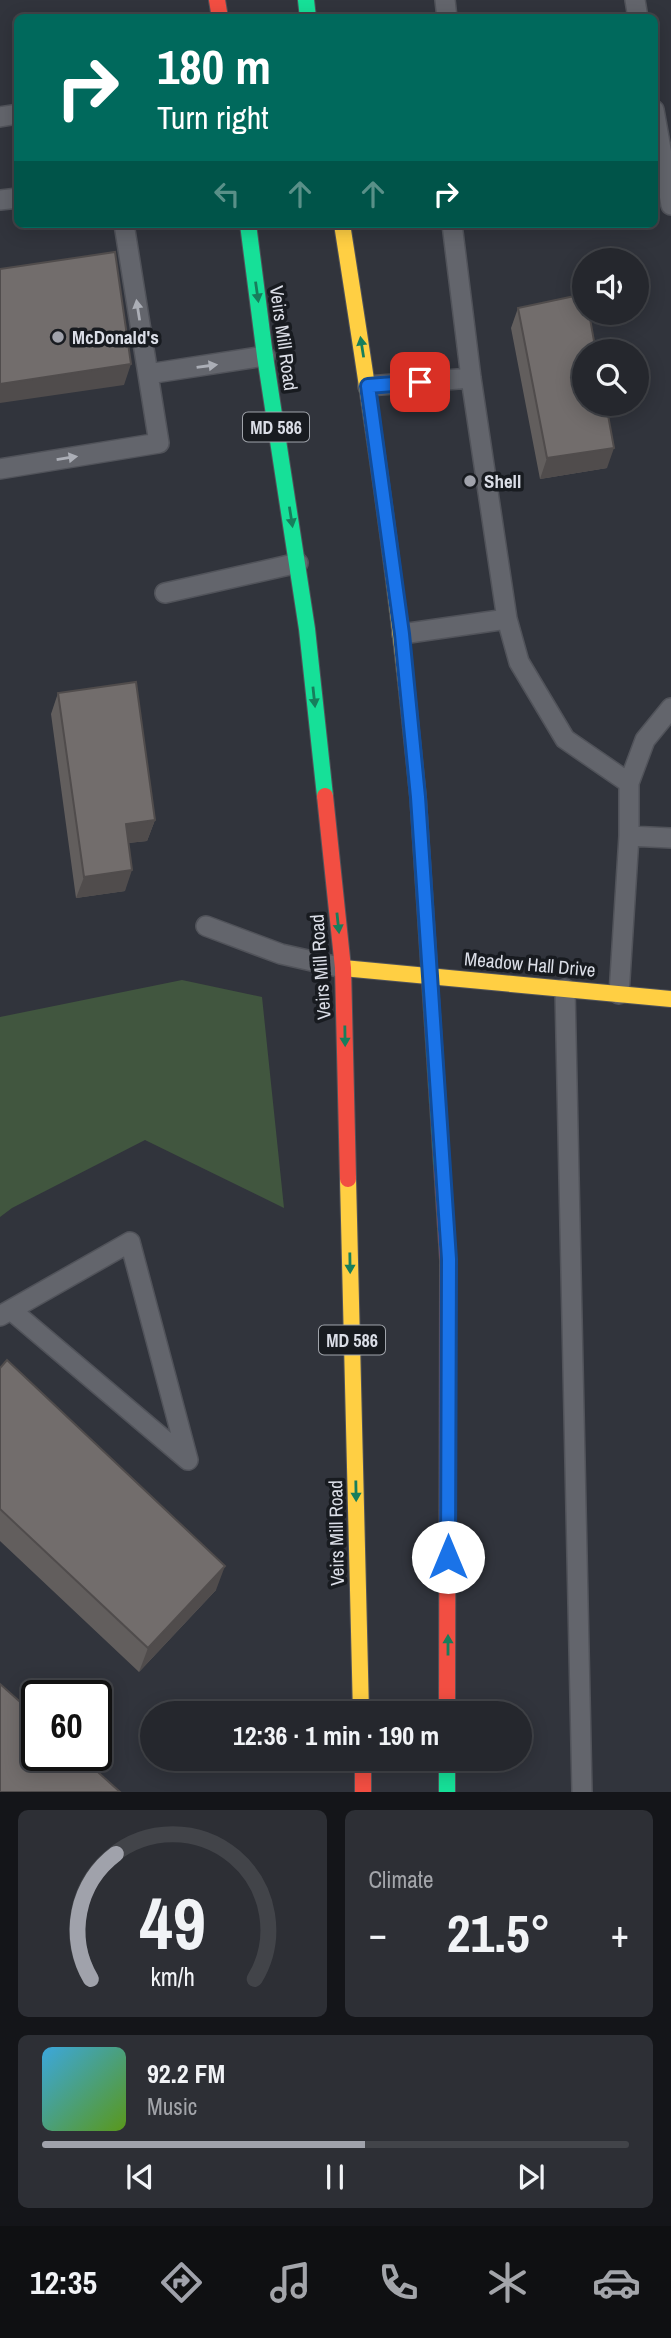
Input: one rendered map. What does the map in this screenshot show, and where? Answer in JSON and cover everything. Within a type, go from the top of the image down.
[{"type":"main road","name":"Veirs Mill Road","points":[[249,228],[265,356],[298,563],[343,968],[361,1701]]},
{"type":"main road","points":[[343,228],[368,386],[402,634],[418,797],[449,1259],[447,1701]]},
{"type":"main road","name":"Meadow Hall Drive","points":[[343,968],[671,999]]},
{"type":"main road","points":[[362,1771],[363,1792]]},
{"type":"main road","points":[[447,1771],[447,1792]]},
{"type":"lane","points":[[658,155],[660,178],[671,205]]},
{"type":"lane","points":[[0,469],[159,443],[125,228]]},
{"type":"lane","points":[[452,228],[471,378],[507,619],[519,662],[565,739],[629,783]]},
{"type":"lane","points":[[148,374],[265,356]]},
{"type":"lane","points":[[368,386],[471,378]]},
{"type":"lane","points":[[165,593],[298,563]]},
{"type":"lane","points":[[402,634],[507,619]]},
{"type":"lane","points":[[618,994],[629,836],[629,783],[645,740],[671,708]]},
{"type":"lane","points":[[629,836],[671,838]]},
{"type":"lane","points":[[206,926],[281,954],[343,968]]},
{"type":"lane","points":[[565,989],[582,1792]]},
{"type":"lane","points":[[130,1242],[188,1460],[42,1336],[6,1313],[130,1242]]},
{"type":"green space","points":[[182,980],[262,997],[284,1208],[145,1140],[12,1208],[0,1217],[0,1017]]},
{"type":"building","name":"McDonald's","points":[[115,252],[131,364],[0,384],[0,269]]},
{"type":"building","points":[[572,297],[572,325],[591,325],[594,339],[572,339],[572,416],[608,416],[614,448],[547,458],[518,308]]},
{"type":"building","points":[[136,682],[155,820],[126,824],[132,870],[84,877],[58,693]]},
{"type":"building","points":[[7,1360],[225,1566],[148,1648],[0,1509],[0,1368]]},
{"type":"building","points":[[0,1684],[21,1703],[21,1771],[97,1771],[120,1792],[0,1792]]},
{"type":"traffic: fast","points":[[306,0],[308,14]]},
{"type":"traffic: fast","points":[[249,228],[265,356],[307,629],[325,796]]},
{"type":"traffic: fast","points":[[412,739],[442,1166]]},
{"type":"traffic: fast","points":[[447,1771],[447,1792]]},
{"type":"traffic: slow","points":[[343,228],[381,481],[412,739]]},
{"type":"traffic: slow","points":[[343,968],[671,999]]},
{"type":"traffic: slow","points":[[348,1179],[361,1701]]},
{"type":"traffic: jam","points":[[217,0],[219,14]]},
{"type":"traffic: jam","points":[[325,796],[343,968],[348,1179]]},
{"type":"traffic: jam","points":[[442,1166],[448,1260],[447,1701]]},
{"type":"traffic: jam","points":[[363,1771],[363,1792]]},
{"type":"place","name":"McDonald's","points":[[58,337]]},
{"type":"place","name":"Shell","points":[[470,481]]},
{"type":"route","points":[[420,382],[368,386],[402,634],[418,797],[449,1259],[448,1557]]}]
